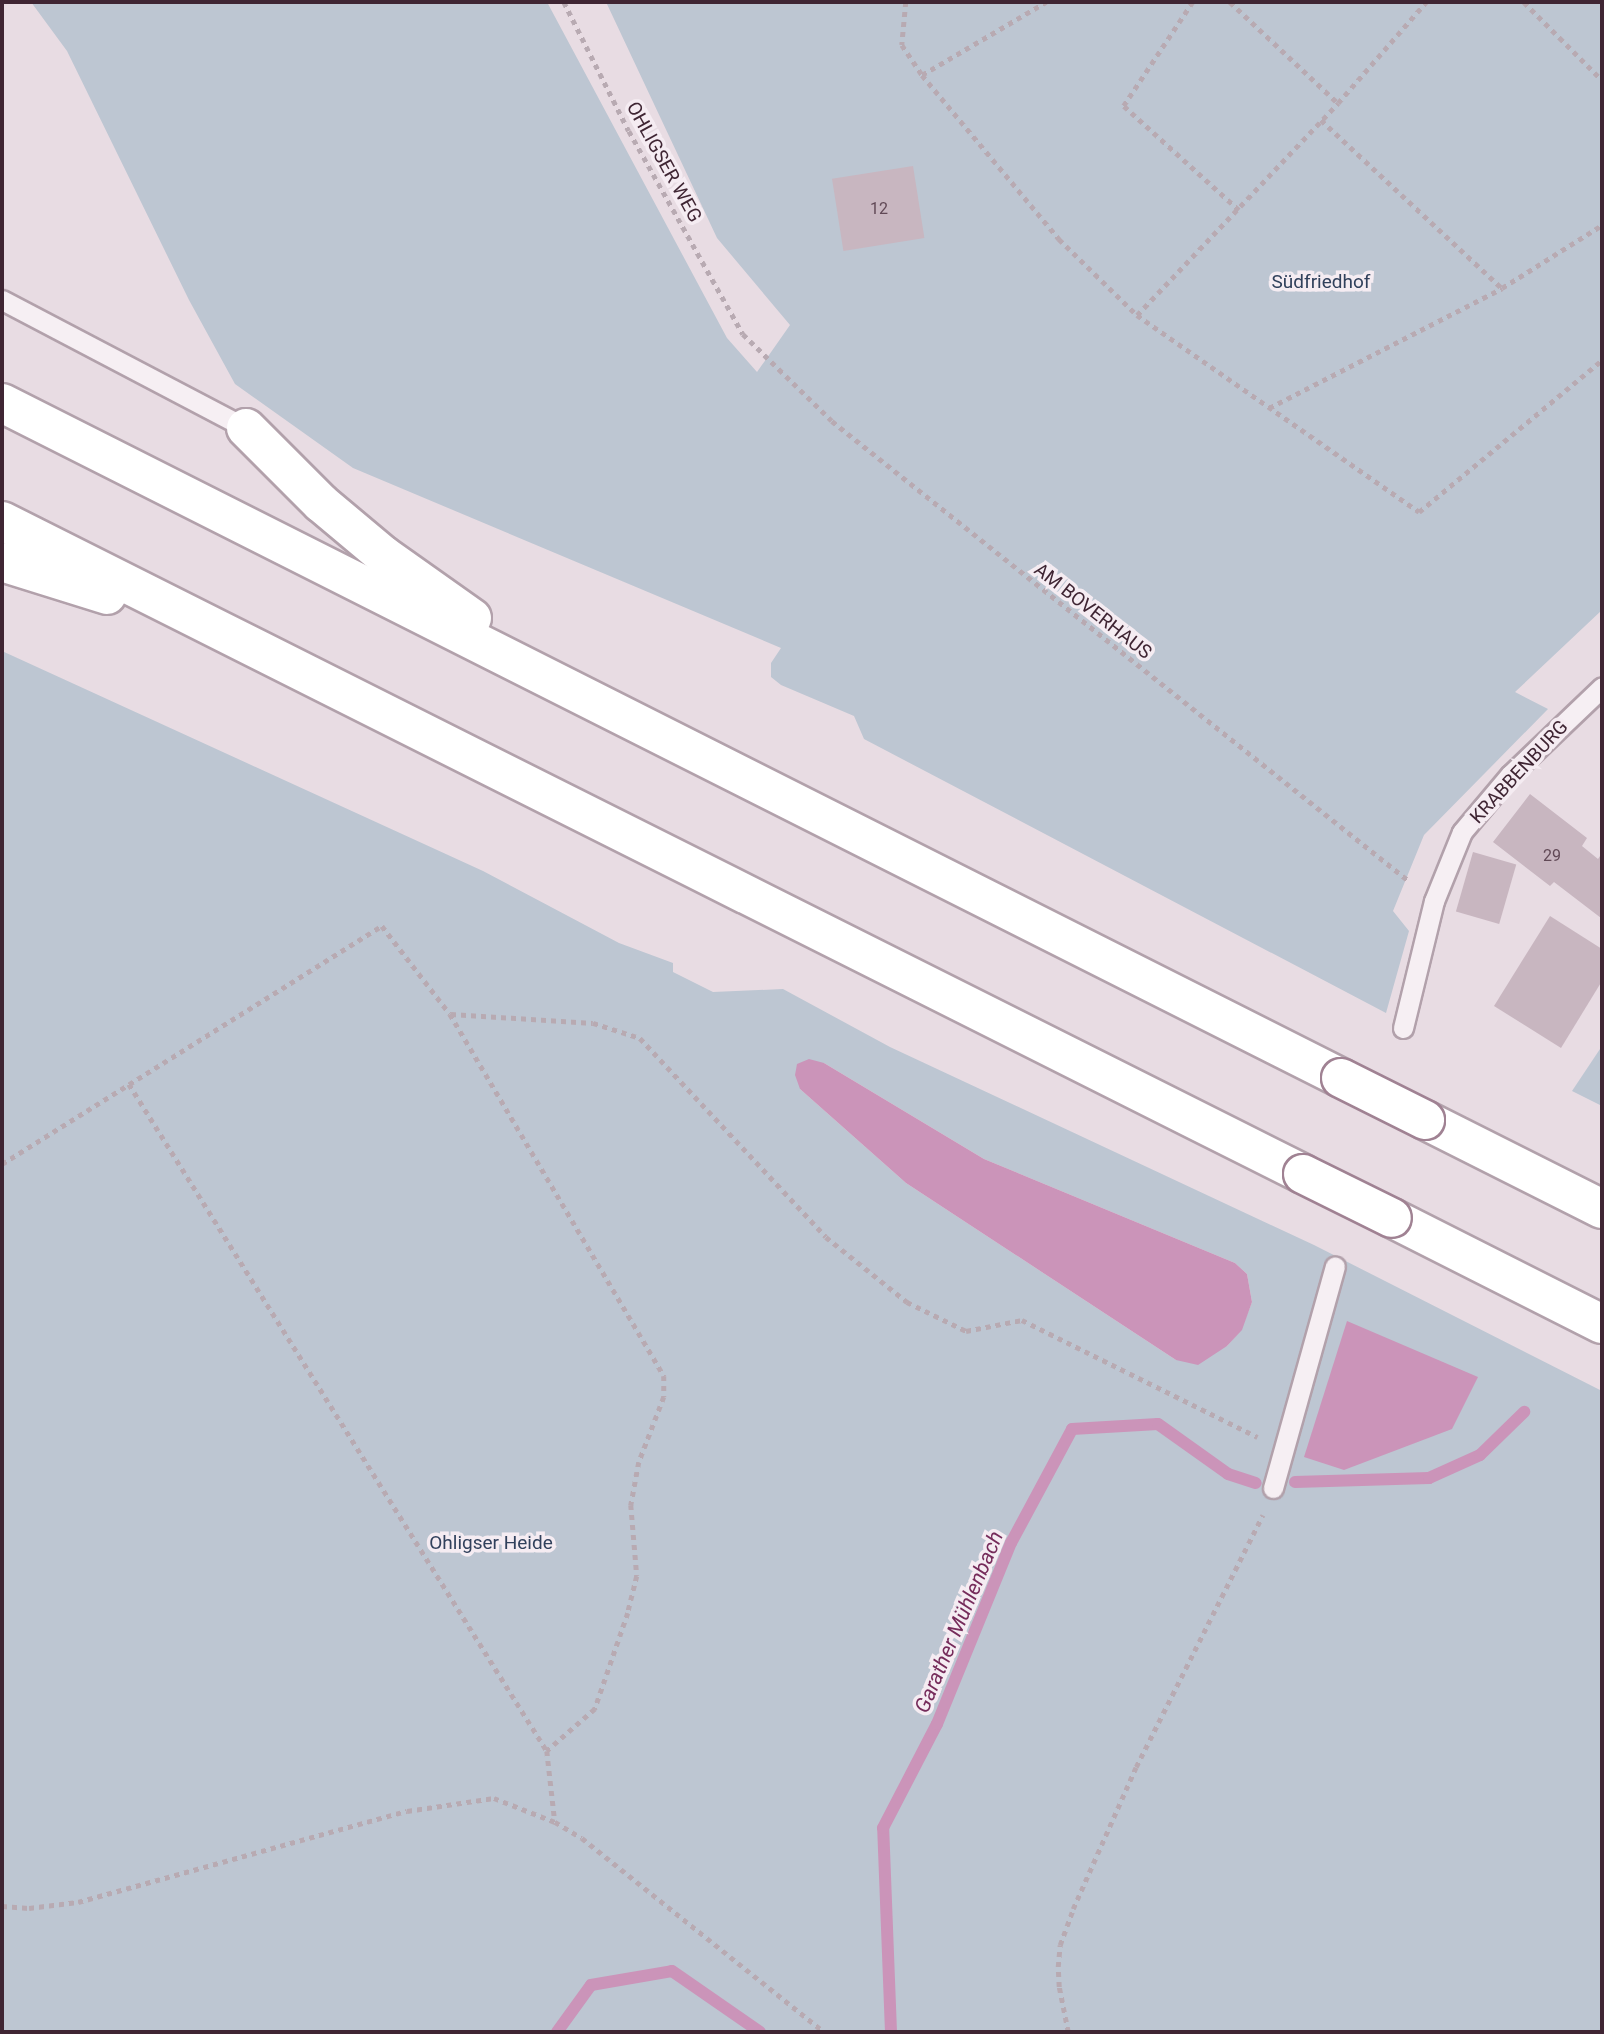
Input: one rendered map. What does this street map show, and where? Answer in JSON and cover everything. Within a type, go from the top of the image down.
[{"type":"highway","points":[[2,403],[1602,1209]]},
{"type":"highway","points":[[246,428],[321,503],[383,555],[464,613],[668,738]]},
{"type":"highway","points":[[2,521],[1602,1324]]},
{"type":"highway","points":[[2,562],[212,628]]},
{"type":"lane","points":[[2,300],[246,428]]},
{"type":"lane","name":"KRABBENBURG","points":[[1403,1028],[1434,901],[1462,832],[1510,775],[1602,687]]},
{"type":"lane","points":[[1273,1488],[1335,1266]]},
{"type":"path","name":"OHLIGSER WEG","points":[[564,2],[629,131],[743,334]]},
{"type":"path","points":[[906,2],[902,45],[922,75],[1059,239],[1137,315],[1419,512],[1602,360]]},
{"type":"path","points":[[922,75],[1046,2]]},
{"type":"path","points":[[1192,2],[1124,106],[1239,210]]},
{"type":"path","points":[[1230,2],[1338,103]]},
{"type":"path","points":[[1137,315],[1338,103],[1426,2]]},
{"type":"path","points":[[1524,2],[1602,80]]},
{"type":"path","points":[[1321,120],[1502,288]]},
{"type":"path","points":[[1269,408],[1502,288],[1602,225]]},
{"type":"path","name":"AM BOVERHAUS","points":[[743,334],[832,421],[1434,901]]},
{"type":"path","points":[[2,1164],[382,926],[450,1014],[664,1376],[664,1397],[639,1462],[631,1504],[637,1576],[628,1612],[595,1709],[547,1751]]},
{"type":"path","points":[[450,1014],[593,1023],[640,1038],[826,1237],[907,1302],[966,1331],[1022,1320],[1282,1449]]},
{"type":"path","points":[[129,1084],[547,1751],[555,1822]]},
{"type":"path","points":[[1068,2032],[1058,1967],[1060,1945],[1073,1909],[1136,1767],[1261,1520],[1273,1488]]},
{"type":"path","points":[[2,1906],[29,1908],[78,1902],[407,1811],[495,1798],[555,1822],[612,1860],[824,2032]]},
{"type":"green space","name":"Südfriedhof","points":[[31,2],[547,2],[727,338],[757,372],[790,325],[717,238],[606,2],[1602,2],[1602,610],[1515,692],[1548,709],[1424,835],[1393,911],[1409,931],[1386,1013],[864,739],[854,716],[781,685],[771,677],[771,663],[781,648],[353,468],[235,384],[189,300],[67,51]]},
{"type":"green space","name":"Ohligser Heide","points":[[2,651],[483,871],[619,943],[673,963],[673,972],[713,992],[783,989],[890,1047],[1314,1245],[1602,1391],[1602,2032],[2,2032]],"holes":[[[824,1063],[984,1159],[1235,1263],[1247,1274],[1252,1302],[1241,1330],[1227,1346],[1176,1360],[906,1183],[800,1089]]]},
{"type":"green space","points":[[1602,1046],[1602,1106],[1572,1091]]},
{"type":"shaded area","points":[[809,1059],[824,1063],[984,1159],[1235,1263],[1247,1274],[1252,1302],[1242,1330],[1227,1346],[1198,1365],[1176,1360],[906,1183],[800,1089],[795,1075],[797,1064]]},
{"type":"shaded area","points":[[1347,1321],[1478,1377],[1452,1429],[1344,1470],[1304,1457]]},
{"type":"building","points":[[913,166],[924,238],[843,251],[832,179]]},
{"type":"building","points":[[1530,794],[1587,838],[1582,846],[1598,859],[1602,853],[1601,918],[1554,882],[1550,886],[1493,842]]},
{"type":"building","points":[[1473,852],[1516,864],[1499,924],[1456,912]]},
{"type":"building","points":[[1550,916],[1602,949],[1602,981],[1561,1048],[1494,1006]]},
{"type":"waterway","name":"Garather Mühlenbach","points":[[1295,1482],[1429,1478],[1480,1455],[1524,1412]]},
{"type":"waterway","name":"Garather Mühlenbach","points":[[891,2032],[883,1828],[937,1724],[1011,1543],[1072,1429],[1158,1424],[1228,1474],[1256,1483]]},
{"type":"waterway","points":[[557,2032],[591,1985],[672,1971],[760,2032]]}]
